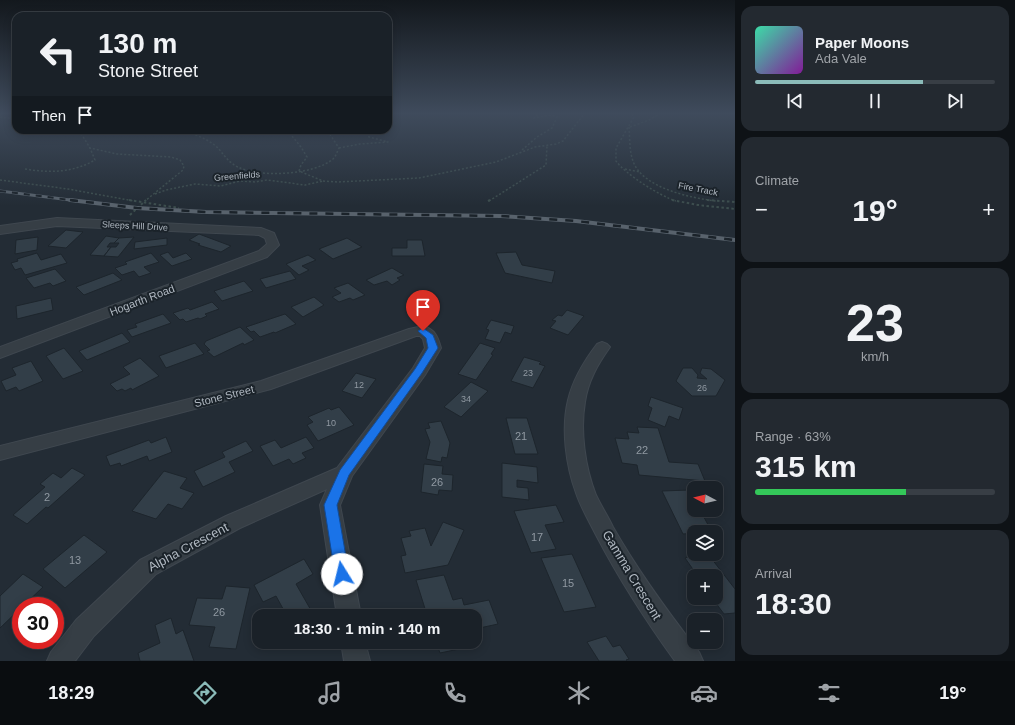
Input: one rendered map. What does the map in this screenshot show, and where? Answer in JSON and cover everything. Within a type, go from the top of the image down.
[{"type":"street","name":"Sleeps Hill Drive","points":[[0,230],[57,222],[261,232],[270,236]]},
{"type":"street","name":"Hogarth Road","points":[[0,353],[263,254],[273,245],[270,236]]},
{"type":"street","name":"Stone Street","points":[[0,453],[265,385],[414,332],[423,331],[430,337],[433,348],[419,371],[344,473]]},
{"type":"street","name":"Gamma Crescent","points":[[602,347],[592,360],[575,409],[575,447],[586,493],[616,553],[659,621],[690,661]]},
{"type":"street","points":[[344,473],[330,505],[348,609]]},
{"type":"street","name":"Alpha Crescent","points":[[60,661],[85,628],[148,567],[234,522],[344,473]]},
{"type":"street","points":[[354,649],[356,661]]},
{"type":"path","points":[[25,169],[53,173],[85,167],[95,160],[88,145]]},
{"type":"path","points":[[214,145],[230,162],[239,168],[264,173],[299,171],[316,167],[330,161],[337,154],[339,148]]},
{"type":"path","points":[[298,145],[305,151],[307,157],[301,165],[299,171]]},
{"type":"path","points":[[339,148],[356,145]]},
{"type":"path","points":[[519,152],[528,145]]},
{"type":"path","points":[[299,171],[324,180],[337,182],[381,182],[415,179],[496,162],[519,152],[551,145]]},
{"type":"path","points":[[616,145],[615,158],[619,165],[652,190],[672,199],[694,204],[735,208]]},
{"type":"path","name":"Fire Track","points":[[631,145],[633,164],[645,178],[668,190],[690,196],[735,202]]},
{"type":"path","points":[[488,201],[546,165],[547,146]]},
{"type":"path","points":[[90,148],[117,154],[171,157],[180,160],[184,166],[183,170],[141,203]]},
{"type":"path","points":[[625,169],[640,172]]},
{"type":"path","points":[[0,180],[33,183],[141,203],[179,208]]},
{"type":"path","name":"Greenfields","points":[[153,195],[166,190],[195,184],[221,186],[240,182],[267,180],[305,185],[324,180]]},
{"type":"building","points":[[66,230],[83,232],[66,248],[48,246]]},
{"type":"building","points":[[199,234],[231,246],[221,252],[198,245],[200,244],[189,240]]},
{"type":"building","points":[[106,236],[119,238],[114,243],[110,243],[107,247],[111,247],[104,256],[90,255]]},
{"type":"building","points":[[38,237],[37,250],[15,254],[16,240]]},
{"type":"building","points":[[134,237],[118,257],[104,256],[111,247],[116,247],[119,243],[114,243],[119,238]]},
{"type":"building","points":[[167,238],[167,245],[134,249],[135,242]]},
{"type":"building","points":[[347,238],[362,247],[333,259],[319,249]]},
{"type":"building","points":[[407,240],[422,240],[425,256],[392,256],[392,248],[407,248]]},
{"type":"building","points":[[168,252],[173,258],[186,253],[192,259],[172,266],[160,255]]},
{"type":"building","points":[[516,252],[522,265],[555,271],[552,283],[505,273],[496,253]]},
{"type":"building","points":[[37,253],[41,260],[61,254],[67,263],[25,275],[21,268],[15,270],[11,263],[18,261],[17,259]]},
{"type":"building","points":[[151,253],[159,262],[144,267],[151,273],[139,277],[134,271],[122,275],[115,268],[127,264],[125,262]]},
{"type":"building","points":[[308,255],[316,260],[302,266],[309,270],[299,275],[286,264]]},
{"type":"building","points":[[392,268],[404,275],[397,278],[400,280],[392,285],[387,281],[374,285],[366,280]]},
{"type":"building","points":[[55,269],[66,281],[53,286],[50,283],[34,288],[26,278]]},
{"type":"building","points":[[290,271],[296,279],[266,288],[260,279]]},
{"type":"building","points":[[113,273],[122,280],[84,295],[76,287]]},
{"type":"building","points":[[244,281],[253,291],[222,301],[214,291]]},
{"type":"building","points":[[348,283],[365,295],[353,300],[350,298],[339,302],[332,297],[341,293],[334,288]]},
{"type":"building","points":[[314,297],[324,305],[303,317],[291,307]]},
{"type":"building","points":[[51,298],[53,310],[17,319],[16,306]]},
{"type":"building","points":[[212,302],[219,309],[205,314],[207,316],[200,319],[198,318],[186,322],[183,319],[180,320],[173,313],[188,308],[190,310]]},
{"type":"building","points":[[567,310],[584,316],[568,335],[550,328],[556,321],[552,320],[558,315],[562,316]]},
{"type":"building","points":[[163,314],[171,323],[132,337],[127,330],[137,327],[135,324]]},
{"type":"building","points":[[285,314],[296,324],[275,333],[274,332],[260,337],[254,331],[251,332],[246,327]]},
{"type":"building","points":[[491,320],[514,326],[511,334],[505,332],[500,343],[485,339],[489,330],[486,329]]},
{"type":"building","points":[[240,327],[254,340],[244,345],[243,343],[214,357],[207,351],[210,350],[204,344],[206,341]]},
{"type":"building","points":[[122,333],[130,342],[87,360],[79,351]]},
{"type":"building","points":[[195,343],[204,354],[166,368],[159,356]]},
{"type":"building","points":[[480,343],[495,348],[491,354],[493,355],[476,380],[458,374]]},
{"type":"building","points":[[64,348],[83,371],[63,379],[46,356]]},
{"type":"building","points":[[524,357],[541,362],[539,364],[545,366],[533,388],[511,381]]},
{"type":"building","points":[[140,358],[159,376],[132,390],[131,388],[125,391],[122,389],[117,391],[110,384],[130,374],[123,367]]},
{"type":"building","points":[[31,361],[43,381],[19,391],[16,387],[6,391],[1,381],[16,375],[12,368]]},
{"type":"building","points":[[683,368],[692,368],[698,375],[697,378],[707,379],[700,373],[702,368],[711,369],[725,380],[716,396],[692,396],[676,381]]},
{"type":"building","points":[[356,373],[376,379],[362,398],[342,391]]},
{"type":"building","points":[[471,382],[488,391],[461,417],[444,407]]},
{"type":"building","points":[[651,397],[683,408],[679,420],[669,416],[665,427],[648,420],[652,408],[648,406]]},
{"type":"building","points":[[339,407],[354,425],[318,441],[307,425],[313,422],[308,417],[329,408],[331,410]]},
{"type":"building","points":[[506,418],[527,418],[538,454],[515,454]]},
{"type":"building","points":[[441,421],[450,443],[447,458],[442,457],[441,462],[426,459],[430,442],[425,429],[430,428],[428,423]]},
{"type":"building","points":[[637,427],[658,428],[669,462],[698,464],[705,481],[639,475],[637,465],[622,463],[615,438],[629,439],[627,432],[639,433]]},
{"type":"building","points":[[166,437],[172,452],[149,461],[147,456],[121,466],[120,463],[110,466],[106,456],[149,440],[151,443]]},
{"type":"building","points":[[306,437],[314,448],[302,453],[306,458],[293,464],[289,459],[273,466],[260,446],[275,440],[281,448]]},
{"type":"building","points":[[246,441],[253,451],[229,462],[235,472],[203,487],[194,471],[225,457],[222,452]]},
{"type":"building","points":[[502,463],[537,467],[538,483],[517,480],[517,487],[528,488],[529,500],[502,497]]},
{"type":"building","points":[[424,464],[443,466],[442,474],[453,475],[452,491],[439,490],[438,495],[421,492]]},
{"type":"building","points":[[72,468],[85,475],[48,508],[46,507],[27,524],[13,515],[45,487],[40,484],[53,473],[61,478]]},
{"type":"building","points":[[164,471],[187,478],[180,488],[194,493],[182,509],[168,504],[156,519],[132,511]]},
{"type":"building","points":[[687,490],[687,517],[704,517],[708,525],[687,525],[687,534],[683,534],[662,491]]},
{"type":"building","points":[[556,505],[564,522],[545,525],[556,549],[531,553],[514,511]]},
{"type":"building","points":[[443,522],[464,530],[448,565],[405,573],[401,556],[406,555],[401,538],[411,536],[409,531],[425,528],[431,546]]},
{"type":"building","points":[[84,535],[107,552],[65,588],[43,569]]},
{"type":"building","points":[[572,554],[596,607],[564,612],[541,558]]},
{"type":"building","points":[[304,559],[313,574],[296,584],[310,609],[283,609],[276,596],[263,602],[254,585]]},
{"type":"building","points":[[687,561],[713,561],[720,569],[693,569]]},
{"type":"building","points":[[723,573],[735,589],[735,613],[724,614],[717,605],[723,605]]},
{"type":"building","points":[[23,574],[43,587],[33,597],[12,597],[12,617],[0,628],[0,596]]},
{"type":"building","points":[[444,575],[453,600],[462,598],[464,605],[489,600],[498,624],[482,627],[482,609],[425,609],[416,580]]},
{"type":"building","points":[[226,586],[250,588],[236,649],[209,647],[215,627],[189,625],[197,598],[222,599]]},
{"type":"building","points":[[171,618],[176,634],[183,630],[194,661],[140,661],[138,653],[160,643],[155,625]]},
{"type":"building","points":[[606,636],[613,647],[620,645],[629,659],[626,660],[627,661],[599,661],[587,642]]},
{"type":"building","points":[[439,649],[459,649],[440,653]]},
{"type":"railway","points":[[0,191],[73,200]]},
{"type":"railway","points":[[73,200],[137,208],[206,212],[501,216],[576,221],[735,240]]},
{"type":"railway","points":[[73,200],[78,201]]},
{"type":"route","points":[[342,574],[330,505],[344,473],[419,371],[433,348],[430,337],[423,331]]}]
